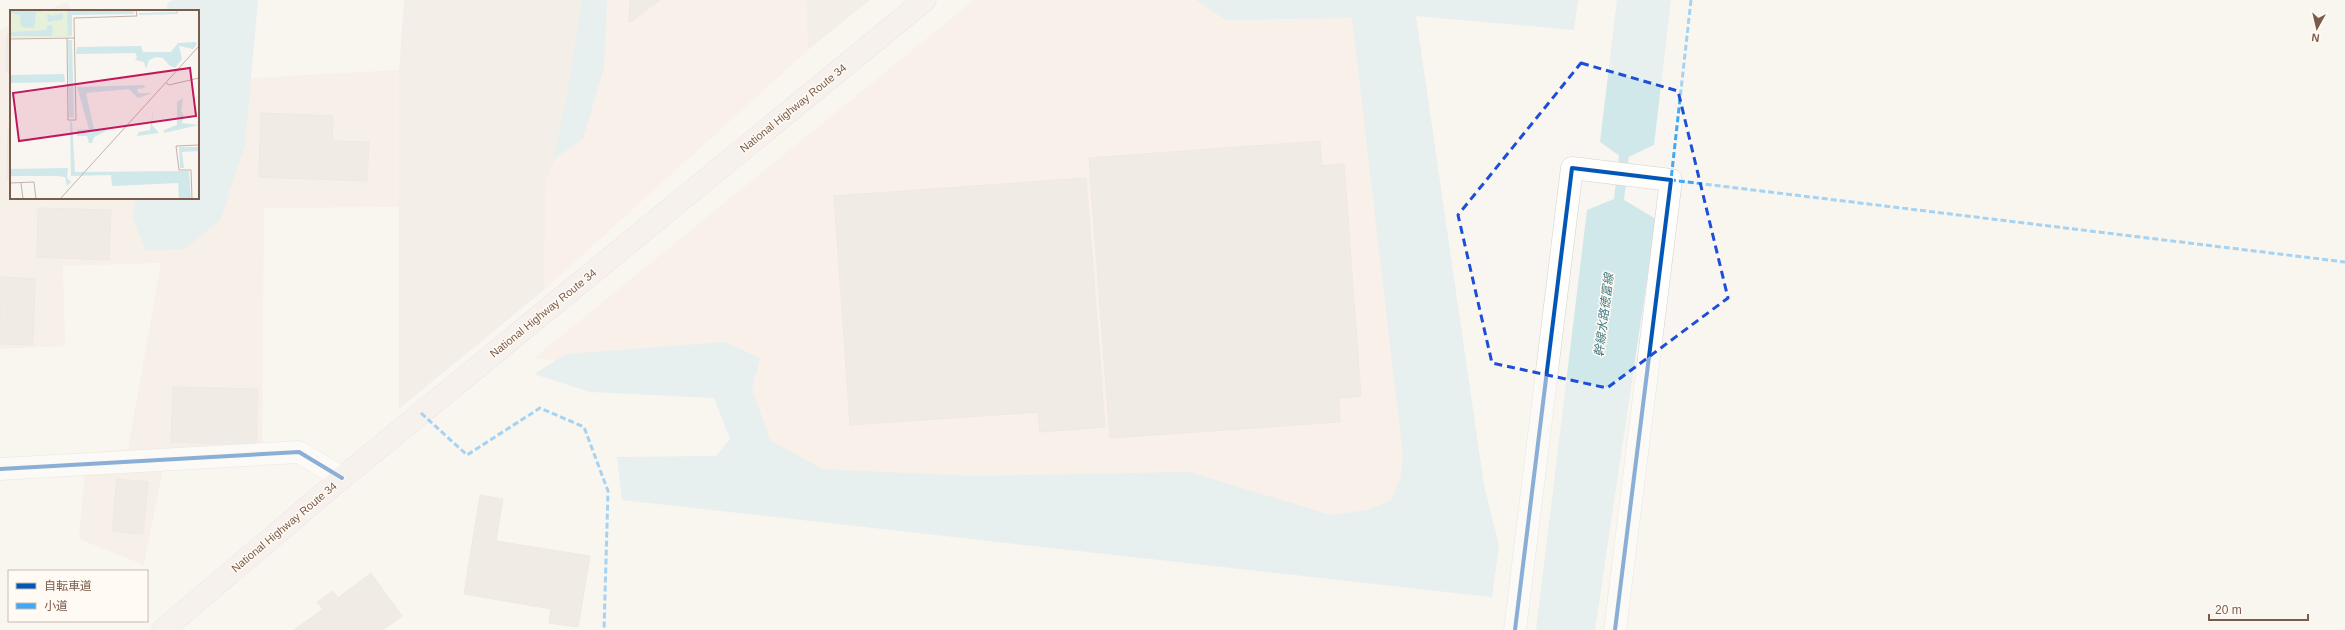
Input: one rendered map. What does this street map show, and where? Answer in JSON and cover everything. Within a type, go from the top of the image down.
[{"type":"highway","name":"National Highway Route 34","points":[[163,630],[342,478],[925,0]]},
{"type":"street","points":[[1515,630],[1572,168],[1671,180],[1615,630]]},
{"type":"street","points":[[0,469],[299,452],[342,478]]},
{"type":"highlighted area","points":[[1581,63],[1678,91],[1728,298],[1607,388],[1492,363],[1458,215]]},
{"type":"shaded area","points":[[404,0],[596,0],[588,84],[546,180],[544,290],[399,409],[399,70]]},
{"type":"shaded area","points":[[596,0],[806,0],[808,50],[544,290],[546,180],[588,84]]},
{"type":"shaded area","points":[[806,0],[870,0],[808,50]]},
{"type":"shaded area","points":[[974,0],[1392,0],[1492,597],[770,516],[729,379],[534,358]]},
{"type":"shaded area","points":[[67,2],[71,10],[48,10]]},
{"type":"shaded area","points":[[10,25],[10,199],[199,199],[199,195],[236,79],[399,70],[399,207],[264,208],[262,464],[163,469],[144,565],[79,539],[86,456],[128,449],[161,263],[63,266],[65,346],[0,349],[0,30]]},
{"type":"water","points":[[173,0],[258,0],[245,144],[221,219],[185,249],[146,251],[132,217],[136,199],[199,199],[199,10],[166,10],[168,3]]},
{"type":"water","points":[[582,0],[607,0],[604,67],[583,139],[553,159],[566,101]]},
{"type":"water","points":[[1196,0],[1578,0],[1574,30],[1416,16],[1484,485],[1499,545],[1492,597],[622,500],[617,457],[716,456],[730,439],[714,398],[590,392],[534,374],[566,354],[725,342],[760,358],[752,389],[770,440],[822,469],[972,476],[1189,472],[1331,515],[1367,510],[1392,500],[1401,474],[1403,456],[1352,18],[1226,20]]},
{"type":"water","points":[[1617,0],[1671,0],[1654,145],[1624,159],[1600,142]]},
{"type":"water","points":[[1619,197],[1656,219],[1595,630],[1536,630],[1587,210]]},
{"type":"building","points":[[630,0],[660,0],[629,23]]},
{"type":"building","points":[[7,34],[10,34],[10,72],[6,72]]},
{"type":"building","points":[[261,113],[333,116],[332,141],[369,142],[367,181],[259,177]]},
{"type":"building","points":[[8,129],[10,129],[10,180],[7,180]]},
{"type":"building","points":[[1320,141],[1322,166],[1344,164],[1361,396],[1339,398],[1340,422],[1110,438],[1089,158]]},
{"type":"building","points":[[1086,178],[1105,427],[1040,432],[1038,412],[850,425],[834,196]]},
{"type":"building","points":[[38,208],[111,210],[109,260],[37,257]]},
{"type":"building","points":[[1,277],[35,279],[33,345],[0,344]]},
{"type":"building","points":[[173,387],[258,389],[256,445],[171,442]]},
{"type":"building","points":[[117,479],[148,482],[143,534],[112,531]]},
{"type":"building","points":[[480,495],[503,499],[496,541],[590,556],[578,627],[549,623],[551,609],[464,594]]},
{"type":"building","points":[[371,573],[402,616],[383,630],[294,630],[323,609],[317,602],[333,591],[338,598]]},
{"type":"waterway","name":"幹線水路徳富線","points":[[1618,209],[1625,146]]},
{"type":"marked path","points":[[1691,0],[1671,180],[2345,262]]},
{"type":"marked path","points":[[421,413],[467,455],[540,408],[584,427],[608,491],[604,630]]},
{"type":"cycle path","points":[[1515,630],[1572,168],[1671,180],[1615,630]]},
{"type":"cycle path","points":[[0,469],[299,452],[342,478]]}]
